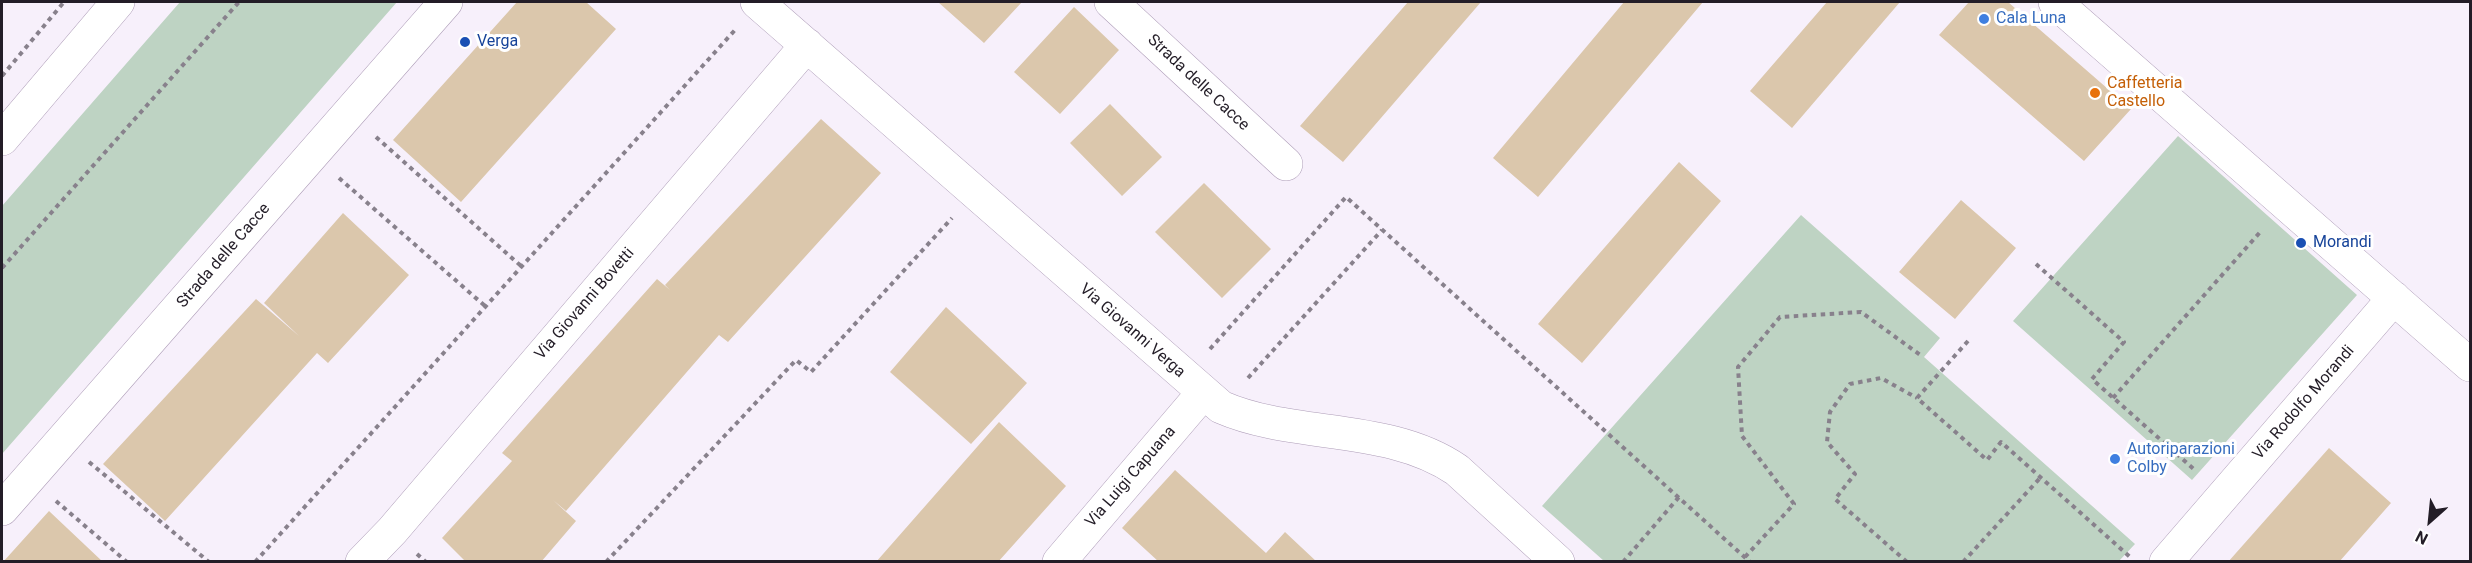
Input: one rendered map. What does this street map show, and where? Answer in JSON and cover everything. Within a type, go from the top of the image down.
[{"type":"street","points":[[2,139],[118,2]]},
{"type":"street","name":"Strada delle Cacce","points":[[2,509],[446,2]]},
{"type":"street","name":"Via Giovanni Verga","points":[[758,2],[1203,392],[1241,416],[1340,432],[1418,449],[1438,457],[1457,470],[1558,561]]},
{"type":"street","name":"Strada delle Cacce","points":[[1111,2],[1286,164]]},
{"type":"street","points":[[2055,2],[2470,365]]},
{"type":"street","name":"Via Giovanni Bovetti","points":[[362,561],[392,531],[807,45]]},
{"type":"street","name":"Via Rodolfo Morandi","points":[[2166,561],[2394,298]]},
{"type":"street","name":"Via Luigi Capuana","points":[[1059,561],[1203,392]]},
{"type":"path","points":[[2,76],[64,2]]},
{"type":"path","points":[[2,268],[238,2]]},
{"type":"path","points":[[255,561],[758,2]]},
{"type":"path","points":[[349,112],[521,266]]},
{"type":"path","points":[[312,155],[485,306]]},
{"type":"path","points":[[606,561],[796,360],[812,372],[975,193]]},
{"type":"path","points":[[1203,392],[1346,197],[1750,561]]},
{"type":"path","points":[[2113,398],[2286,204]]},
{"type":"path","points":[[1203,392],[1382,230]]},
{"type":"path","points":[[2036,264],[2124,342],[2092,379],[2223,496]]},
{"type":"path","points":[[1745,557],[1794,504],[1742,436],[1738,367],[1780,317],[1861,312],[1923,357]]},
{"type":"path","points":[[1917,398],[1968,341]]},
{"type":"path","points":[[1907,561],[1835,499],[1855,474],[1827,442],[1830,412],[1850,384],[1881,378],[1917,398],[1986,460],[2001,442],[2135,561]]},
{"type":"path","points":[[63,440],[209,561]]},
{"type":"path","points":[[1963,561],[2040,477]]},
{"type":"path","points":[[28,478],[127,561]]},
{"type":"path","points":[[1623,561],[1679,497]]},
{"type":"green space","points":[[180,2],[397,2],[2,454],[2,206]]},
{"type":"green space","points":[[2178,136],[2357,295],[2192,480],[2013,321]]},
{"type":"green space","points":[[1801,215],[1940,338],[1924,357],[2135,544],[2119,561],[1604,561],[1542,506]]},
{"type":"building","points":[[517,2],[586,2],[616,29],[461,202],[393,140]]},
{"type":"building","points":[[938,2],[1022,2],[984,43]]},
{"type":"building","points":[[1408,2],[1481,2],[1343,162],[1300,126]]},
{"type":"building","points":[[1624,2],[1703,2],[1538,197],[1493,158]]},
{"type":"building","points":[[1827,2],[1900,2],[1792,128],[1750,91]]},
{"type":"building","points":[[1969,2],[2008,2],[2131,109],[2084,161],[1939,35]]},
{"type":"building","points":[[1074,7],[1119,50],[1060,114],[1014,72]]},
{"type":"building","points":[[1110,104],[1162,157],[1122,196],[1070,143]]},
{"type":"building","points":[[821,119],[881,173],[728,342],[719,335],[566,511],[553,500],[576,521],[541,562],[466,562],[442,538],[512,461],[502,453],[657,279],[670,290],[665,285]]},
{"type":"building","points":[[1679,162],[1721,201],[1582,363],[1538,324]]},
{"type":"building","points":[[1204,183],[1271,249],[1222,298],[1155,232]]},
{"type":"building","points":[[1961,200],[2016,248],[1955,319],[1899,272]]},
{"type":"building","points":[[343,213],[409,275],[328,363],[317,353],[165,521],[103,464],[256,299],[299,336],[264,303]]},
{"type":"building","points":[[946,307],[1027,383],[971,444],[890,372]]},
{"type":"building","points":[[999,422],[1066,486],[998,562],[876,562]]},
{"type":"building","points":[[2329,448],[2391,503],[2339,562],[2228,562]]},
{"type":"building","points":[[1175,470],[1266,553],[1285,532],[1317,562],[1159,562],[1122,528]]},
{"type":"building","points":[[49,511],[103,562],[3,562]]},
{"type":"place","name":"Cala Luna","points":[[1984,19]]},
{"type":"place","name":"Verga","points":[[465,42]]},
{"type":"place","name":"Caffetteria Castello","points":[[2095,93]]},
{"type":"place","name":"Morandi","points":[[2301,243]]},
{"type":"place","name":"Autoriparazioni Colby","points":[[2115,459]]}]
